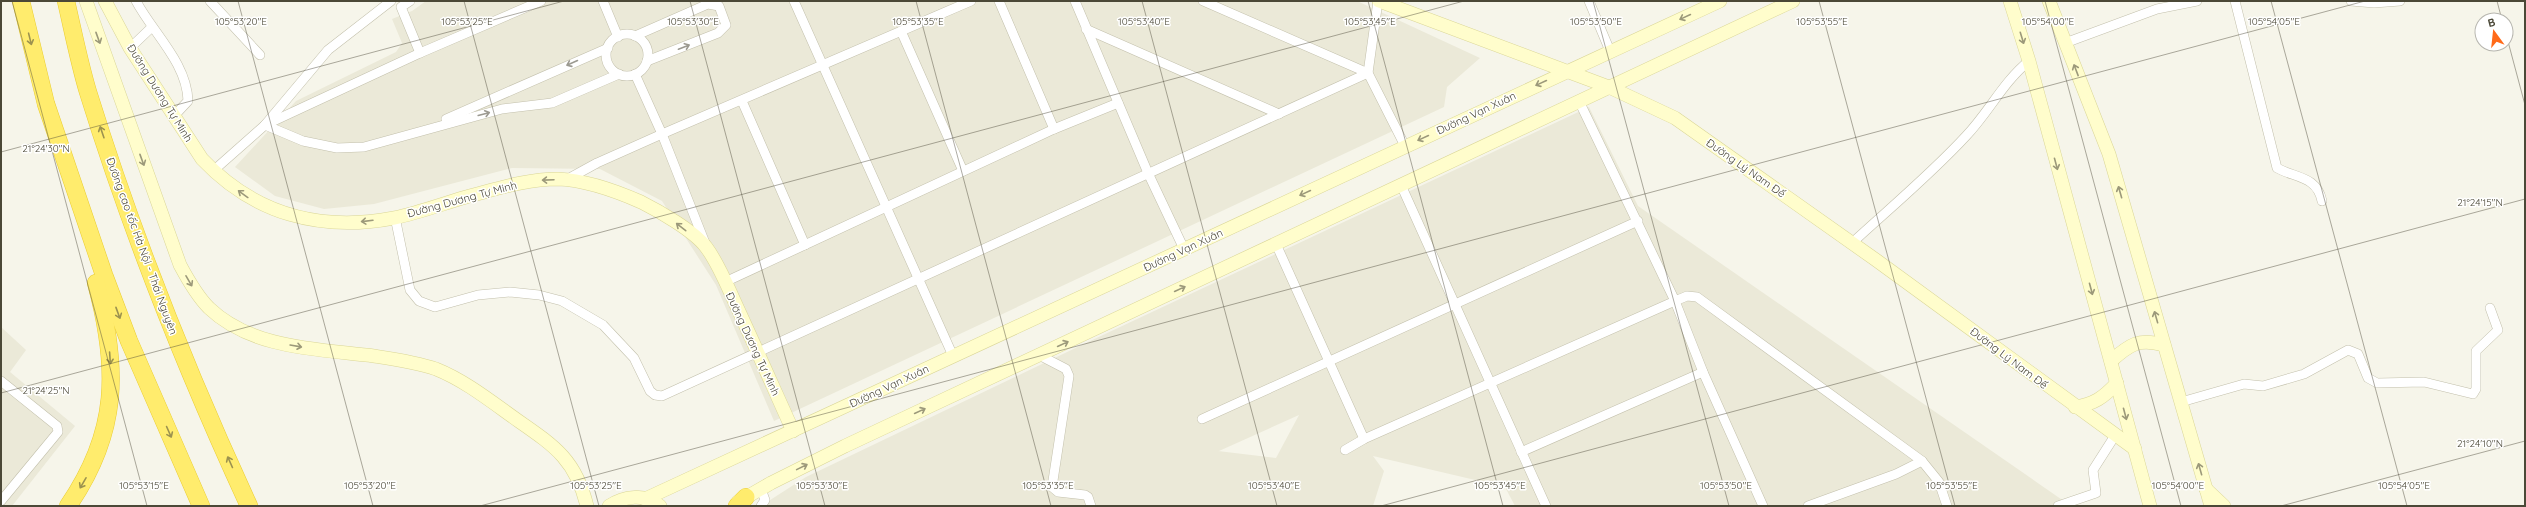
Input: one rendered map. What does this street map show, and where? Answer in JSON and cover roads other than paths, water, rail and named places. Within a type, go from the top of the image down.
[{"type":"highway","points":[[21,1],[72,209],[107,322],[111,367],[111,399],[106,429],[95,461],[68,506]]},
{"type":"highway","name":"Đường cao tốc Hà Nội - Thái Nguyên","points":[[66,1],[88,91],[145,260],[169,325],[248,503]]},
{"type":"highway","points":[[46,104],[128,341],[201,506]]},
{"type":"street","points":[[86,1],[180,265],[192,286],[209,308],[239,328],[263,340],[395,359],[435,369],[466,384],[557,448],[573,469],[583,490],[587,506]]},
{"type":"street","name":"Đường Dương Tự Minh","points":[[105,1],[130,48],[202,159],[213,171],[250,199],[305,220],[332,223],[365,222],[394,217],[515,183],[566,180],[595,185],[643,204],[676,223],[706,246],[725,282],[793,431]]},
{"type":"street","points":[[136,1],[181,71],[188,90],[188,101],[174,116]]},
{"type":"street","points":[[210,1],[260,55]]},
{"type":"street","points":[[213,171],[265,124],[328,50],[391,1]]},
{"type":"street","points":[[410,1],[400,4],[420,53]]},
{"type":"street","points":[[265,124],[420,53],[541,1]]},
{"type":"street","points":[[603,1],[618,37]]},
{"type":"street","points":[[794,1],[953,356]]},
{"type":"street","points":[[566,180],[596,163],[742,101],[822,64],[971,1]]},
{"type":"street","points":[[1000,1],[1054,130]]},
{"type":"street","points":[[1075,1],[1148,173],[1184,249]]},
{"type":"street","points":[[1203,1],[1368,73]]},
{"type":"street","points":[[1379,1],[1368,73],[1405,146]]},
{"type":"street","name":"Đường Lý Nam Đế","points":[[1379,1],[1564,72],[1609,87],[1675,118],[1852,243],[2075,407],[2116,434],[2135,449]]},
{"type":"street","points":[[1589,1],[1610,51]]},
{"type":"street","name":"Đường Vạn Xuân","points":[[645,499],[1720,1]]},
{"type":"street","points":[[731,506],[845,446],[1793,1]]},
{"type":"street","points":[[2010,1],[2029,61],[2150,506]]},
{"type":"street","points":[[2049,1],[2109,154],[2211,506]]},
{"type":"street","points":[[2065,43],[2152,11],[2197,1]]},
{"type":"street","points":[[2235,1],[2277,168],[2314,184],[2320,192],[2322,201]]},
{"type":"street","points":[[2351,1],[2374,3],[2400,1]]},
{"type":"street","points":[[420,131],[608,48],[618,37],[636,36],[708,4],[719,6],[726,25],[718,33],[647,61]]},
{"type":"street","points":[[130,48],[152,27]]},
{"type":"street","points":[[1086,29],[1279,114]]},
{"type":"street","points":[[901,31],[963,171]]},
{"type":"street","points":[[265,124],[303,141],[337,148],[364,147],[502,109],[552,103],[619,74],[635,74],[641,71],[647,61],[647,49],[636,36]]},
{"type":"street","points":[[608,48],[607,60],[613,71],[619,74]]},
{"type":"street","points":[[1852,243],[1952,152],[1976,126],[2010,77],[2029,61]]},
{"type":"street","points":[[394,217],[410,290],[418,302],[434,307],[478,295],[510,292],[539,295],[562,302],[603,325],[634,358],[650,391],[655,396],[662,396],[1368,73]]},
{"type":"street","points":[[635,74],[662,134],[706,246]]},
{"type":"street","points":[[742,101],[805,245]]},
{"type":"street","points":[[1579,101],[1638,221],[1675,301],[1703,372],[1764,506]]},
{"type":"street","points":[[725,282],[887,208],[963,171],[1054,130],[1118,104]]},
{"type":"street","points":[[1401,185],[1456,302],[1489,384],[1546,506]]},
{"type":"street","points":[[1202,418],[1638,221]]},
{"type":"street","points":[[1276,244],[1364,439]]},
{"type":"street","points":[[1345,450],[1364,439],[1686,296],[1697,296],[1922,461],[1939,482],[1947,506]]},
{"type":"street","points":[[2181,402],[2244,384],[2263,386],[2304,374],[2348,350],[2358,354],[2368,378],[2377,383],[2424,382],[2469,395],[2476,389],[2476,351],[2498,330],[2490,308]]},
{"type":"street","points":[[2111,361],[2133,344],[2143,341],[2164,345]]},
{"type":"street","points":[[1040,355],[1066,369],[1069,376],[1052,487],[1058,492],[1085,495],[1088,497],[1091,506]]},
{"type":"street","points":[[1520,452],[1703,372]]},
{"type":"street","points":[[1,381],[57,426],[58,432],[1,501]]},
{"type":"street","points":[[2075,407],[2092,404],[2102,399],[2117,383]]},
{"type":"street","points":[[2058,506],[2096,493],[2093,470],[2116,434]]},
{"type":"street","points":[[1808,506],[1896,474],[1922,461]]},
{"type":"street","points":[[2206,489],[2224,506]]},
{"type":"street","points":[[609,506],[619,500],[632,497],[645,499],[660,506]]},
{"type":"street","points":[[748,497],[765,500],[761,506]]}]
